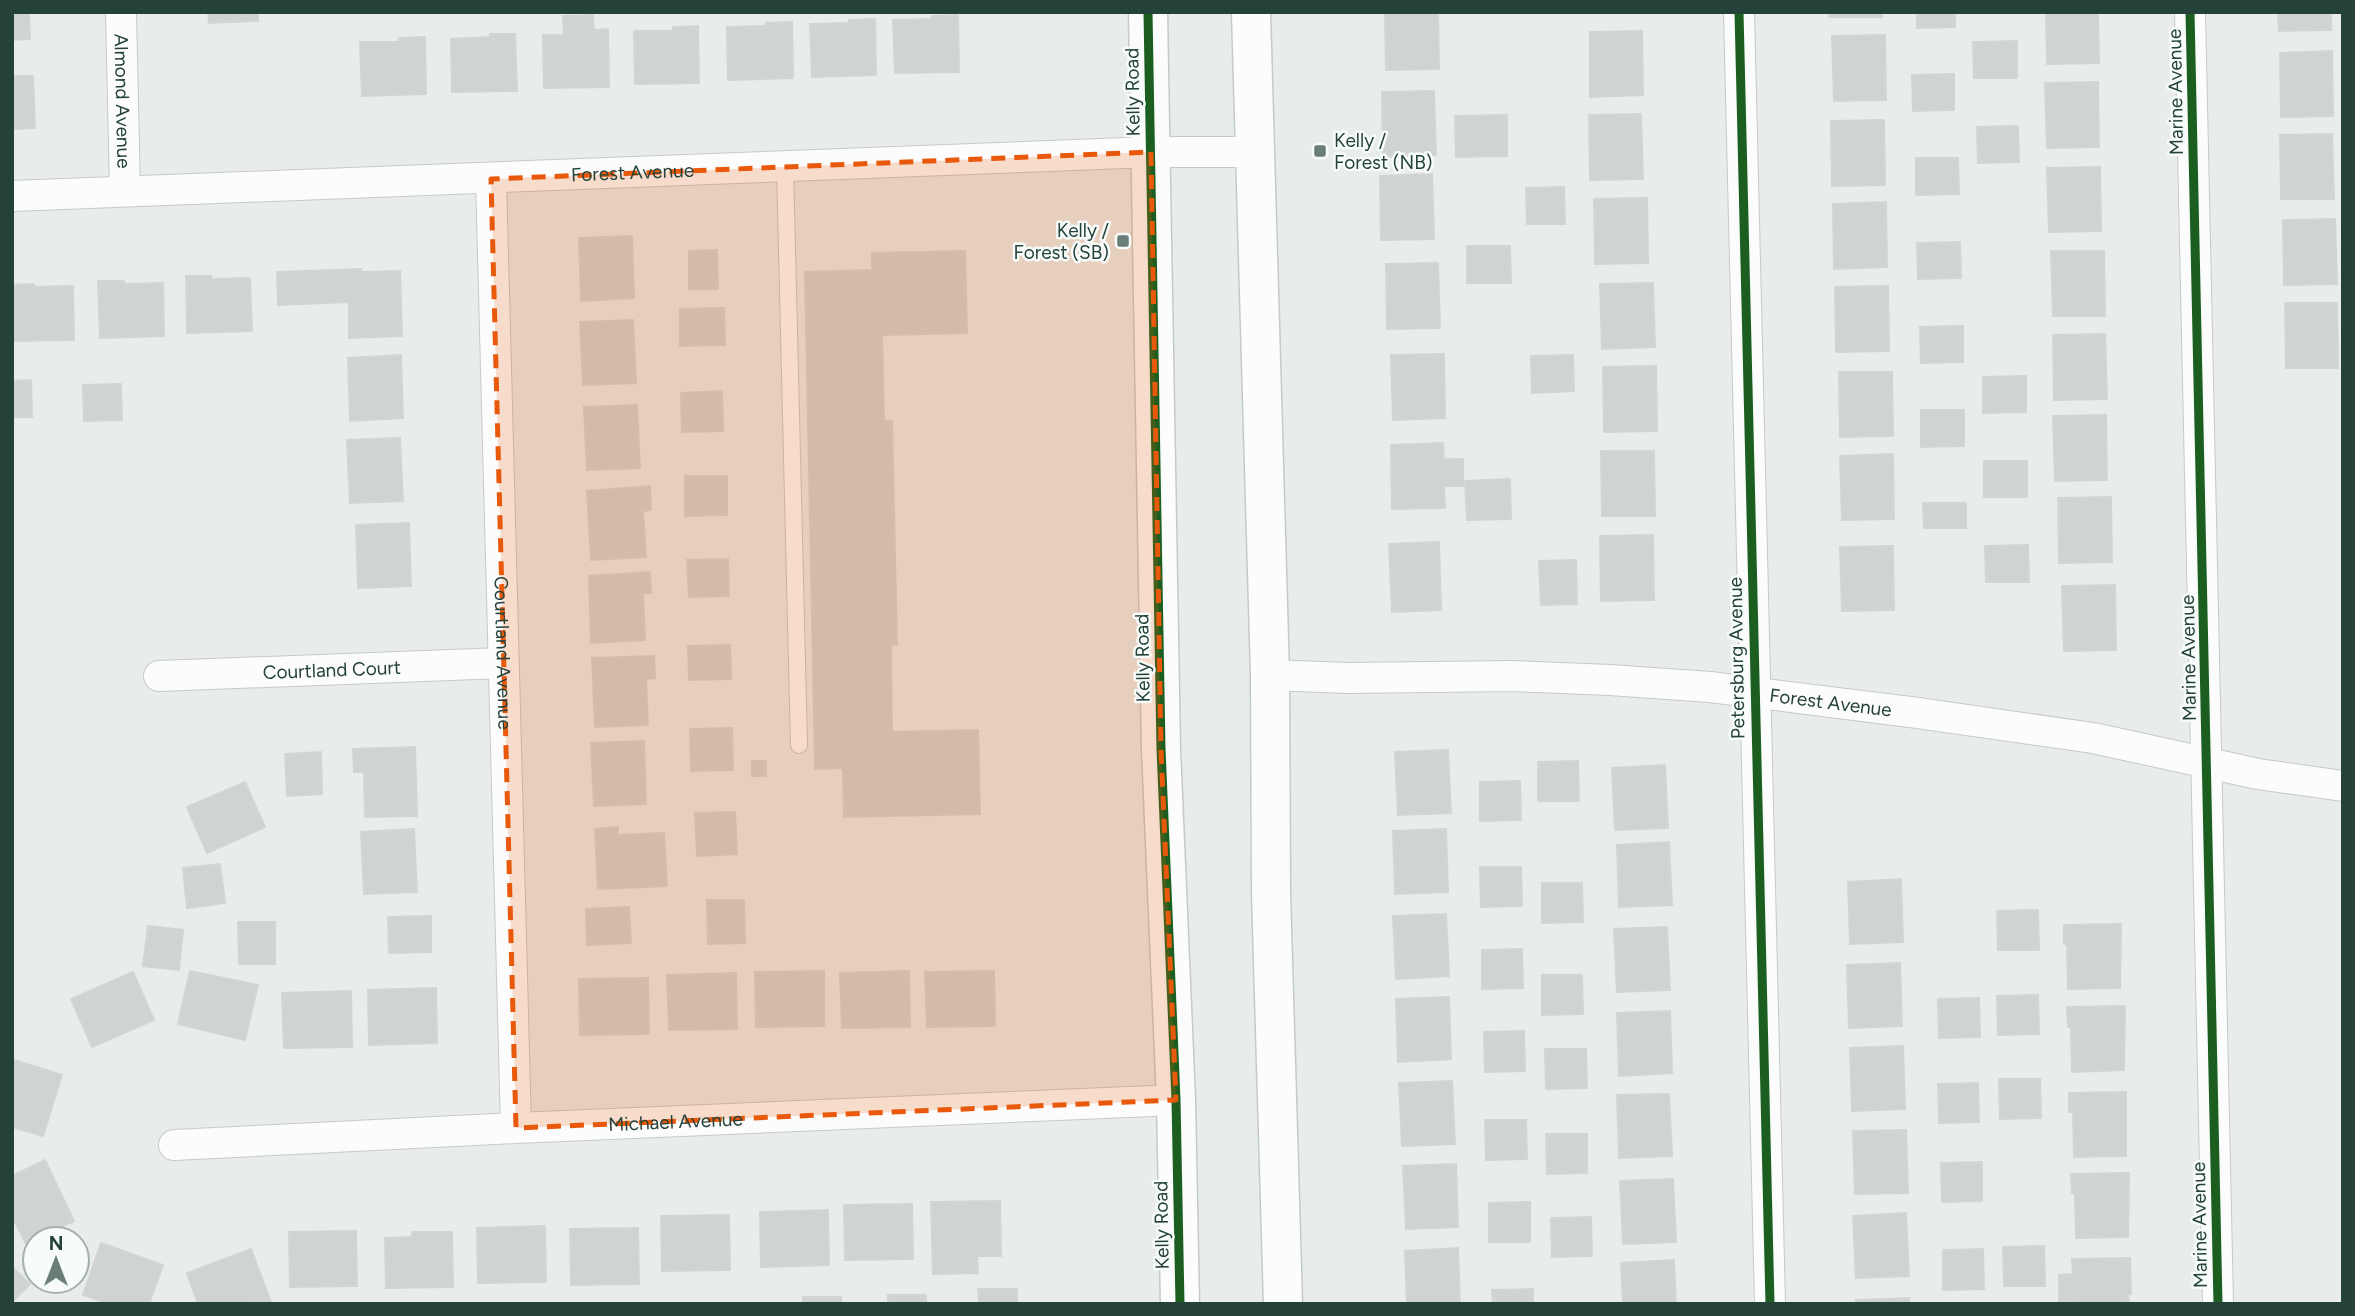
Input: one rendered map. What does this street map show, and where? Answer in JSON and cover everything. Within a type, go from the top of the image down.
[{"type":"street","name":"Almond Avenue","points":[[121,12],[125,191]]},
{"type":"street","name":"Kelly Road","points":[[1148,12],[1161,749],[1176,1100],[1181,1304]]},
{"type":"street","points":[[1251,12],[1270,675],[1271,892],[1283,1304]]},
{"type":"street","name":"Petersburg Avenue","points":[[1739,12],[1770,1304]]},
{"type":"street","name":"Marine Avenue","points":[[2190,12],[2218,1304]]},
{"type":"street","name":"Forest Avenue","points":[[12,196],[1151,152],[1254,152]]},
{"type":"street","name":"Courtland Avenue","points":[[491,179],[516,1128]]},
{"type":"street","name":"Courtland Court","points":[[159,676],[503,663]]},
{"type":"street","name":"Forest Avenue","points":[[1270,675],[1347,678],[1513,676],[1610,680],[1754,692],[1918,712],[2092,738],[2208,764],[2343,786]]},
{"type":"street","name":"Michael Avenue","points":[[174,1145],[1176,1100]]},
{"type":"lane","points":[[785,167],[799,745]]},
{"type":"highlighted area","points":[[1151,152],[1161,749],[1176,1100],[516,1128],[491,179]]},
{"type":"building","points":[[12,12],[29,12],[30,39],[12,40]]},
{"type":"building","points":[[208,12],[258,12],[258,21],[209,23]]},
{"type":"building","points":[[1385,12],[1438,12],[1439,69],[1386,70]]},
{"type":"building","points":[[1829,12],[1882,12],[1882,17],[1829,17]]},
{"type":"building","points":[[1917,12],[1955,12],[1955,27],[1917,28]]},
{"type":"building","points":[[2046,12],[2098,12],[2099,63],[2047,64]]},
{"type":"building","points":[[2278,12],[2331,12],[2331,30],[2279,31]]},
{"type":"building","points":[[593,15],[594,30],[608,29],[609,87],[544,88],[543,35],[564,35],[563,16]]},
{"type":"building","points":[[958,15],[959,72],[895,73],[893,20]]},
{"type":"building","points":[[875,19],[876,75],[812,77],[810,24]]},
{"type":"building","points":[[792,22],[793,78],[728,80],[727,27]]},
{"type":"building","points":[[698,26],[699,83],[635,84],[634,31],[673,31],[673,27]]},
{"type":"building","points":[[1642,31],[1643,95],[1590,97],[1590,32]]},
{"type":"building","points":[[490,34],[515,34],[517,91],[452,92],[451,39],[490,37]]},
{"type":"building","points":[[1885,35],[1886,100],[1834,101],[1832,36]]},
{"type":"building","points":[[425,37],[426,94],[362,96],[360,42],[399,42],[399,38]]},
{"type":"building","points":[[2017,41],[2017,78],[1974,78],[1973,42]]},
{"type":"building","points":[[2332,51],[2333,116],[2281,117],[2280,53]]},
{"type":"building","points":[[1954,74],[1954,110],[1913,111],[1912,75]]},
{"type":"building","points":[[12,76],[33,76],[35,128],[12,129]]},
{"type":"building","points":[[2098,82],[2099,147],[2047,148],[2045,83]]},
{"type":"building","points":[[1434,91],[1436,155],[1383,157],[1382,92]]},
{"type":"building","points":[[1641,114],[1643,179],[1590,180],[1589,115]]},
{"type":"building","points":[[1507,115],[1507,156],[1456,157],[1455,116]]},
{"type":"building","points":[[1884,120],[1885,185],[1832,186],[1831,121]]},
{"type":"building","points":[[2018,126],[2019,162],[1978,163],[1977,127]]},
{"type":"building","points":[[2332,134],[2334,199],[2281,199],[2280,135]]},
{"type":"building","points":[[1916,158],[1958,158],[1959,194],[1916,195]]},
{"type":"building","points":[[2100,167],[2101,231],[2049,232],[2047,168]]},
{"type":"building","points":[[1432,174],[1434,239],[1381,240],[1380,176]]},
{"type":"building","points":[[1564,187],[1565,224],[1527,224],[1526,188]]},
{"type":"building","points":[[1647,198],[1648,263],[1595,264],[1594,199]]},
{"type":"building","points":[[1886,202],[1887,267],[1834,269],[1833,204]]},
{"type":"building","points":[[2335,219],[2337,284],[2284,285],[2283,220]]},
{"type":"building","points":[[632,236],[634,298],[581,301],[579,238]]},
{"type":"building","points":[[1960,242],[1961,278],[1918,279],[1917,243]]},
{"type":"building","points":[[1467,246],[1510,246],[1511,283],[1467,283]]},
{"type":"building","points":[[717,250],[718,289],[689,289],[689,251]]},
{"type":"building","points":[[965,251],[967,333],[882,335],[884,421],[892,421],[897,645],[891,645],[892,732],[978,730],[980,814],[844,817],[843,768],[815,769],[805,272],[872,270],[872,253]]},
{"type":"building","points":[[2051,251],[2104,251],[2105,316],[2053,316]]},
{"type":"building","points":[[1438,263],[1440,328],[1387,329],[1386,264]]},
{"type":"building","points":[[361,269],[361,272],[400,271],[402,336],[349,338],[349,302],[278,305],[277,272]]},
{"type":"building","points":[[186,276],[211,276],[211,279],[250,278],[252,331],[187,333]]},
{"type":"building","points":[[98,281],[124,281],[124,284],[163,283],[164,336],[100,338]]},
{"type":"building","points":[[1653,283],[1655,347],[1602,349],[1600,284]]},
{"type":"building","points":[[34,284],[34,287],[73,286],[74,340],[12,341],[12,285]]},
{"type":"building","points":[[1888,286],[1889,351],[1836,352],[1835,287]]},
{"type":"building","points":[[2285,303],[2337,303],[2338,368],[2286,368]]},
{"type":"building","points":[[724,308],[725,345],[680,346],[680,309]]},
{"type":"building","points":[[633,320],[636,383],[583,385],[580,322]]},
{"type":"building","points":[[1963,326],[1963,362],[1921,363],[1920,327]]},
{"type":"building","points":[[2105,334],[2107,399],[2054,400],[2053,335]]},
{"type":"building","points":[[1444,354],[1445,418],[1393,420],[1391,355]]},
{"type":"building","points":[[401,355],[403,418],[350,421],[348,358]]},
{"type":"building","points":[[1573,355],[1574,391],[1532,393],[1531,356]]},
{"type":"building","points":[[1656,366],[1657,431],[1604,432],[1603,367]]},
{"type":"building","points":[[1839,372],[1892,372],[1893,436],[1840,437]]},
{"type":"building","points":[[2026,376],[2026,412],[1983,413],[1983,377]]},
{"type":"building","points":[[31,380],[32,417],[12,417],[12,381]]},
{"type":"building","points":[[121,384],[122,420],[84,421],[83,385]]},
{"type":"building","points":[[722,391],[723,431],[682,432],[681,393]]},
{"type":"building","points":[[637,405],[640,468],[587,470],[584,407]]},
{"type":"building","points":[[1921,410],[1964,410],[1964,446],[1921,447]]},
{"type":"building","points":[[2106,415],[2107,480],[2055,481],[2053,416]]},
{"type":"building","points":[[400,438],[403,501],[350,503],[347,440]]},
{"type":"building","points":[[1443,443],[1444,459],[1463,459],[1463,486],[1444,486],[1445,508],[1392,509],[1391,445]]},
{"type":"building","points":[[1601,451],[1654,451],[1655,516],[1602,516]]},
{"type":"building","points":[[1893,454],[1894,519],[1842,520],[1840,456]]},
{"type":"building","points":[[1984,461],[2027,461],[2027,497],[1984,497]]},
{"type":"building","points":[[685,476],[727,476],[727,515],[685,516]]},
{"type":"building","points":[[1510,479],[1511,519],[1467,520],[1465,481]]},
{"type":"building","points":[[650,486],[651,510],[643,511],[646,557],[591,560],[587,491]]},
{"type":"building","points":[[2111,497],[2112,562],[2059,563],[2058,498]]},
{"type":"building","points":[[1923,503],[1966,503],[1966,528],[1924,528]]},
{"type":"building","points":[[409,523],[411,586],[358,588],[356,525]]},
{"type":"building","points":[[1653,535],[1654,600],[1601,601],[1600,536]]},
{"type":"building","points":[[1439,542],[1441,610],[1392,612],[1389,544]]},
{"type":"building","points":[[2028,545],[2029,582],[1986,582],[1985,546]]},
{"type":"building","points":[[1893,546],[1894,610],[1842,611],[1840,547]]},
{"type":"building","points":[[728,559],[729,596],[689,597],[687,560]]},
{"type":"building","points":[[1576,560],[1577,604],[1541,605],[1539,561]]},
{"type":"building","points":[[650,572],[651,593],[643,593],[645,640],[591,643],[589,576]]},
{"type":"building","points":[[2115,585],[2116,650],[2064,651],[2062,586]]},
{"type":"building","points":[[730,645],[731,679],[689,680],[688,646]]},
{"type":"building","points":[[654,656],[655,678],[646,679],[648,725],[595,727],[592,658]]},
{"type":"building","points":[[732,728],[733,770],[691,771],[690,729]]},
{"type":"building","points":[[644,741],[646,804],[594,806],[591,743]]},
{"type":"building","points":[[415,747],[417,816],[365,817],[364,772],[354,772],[353,749]]},
{"type":"building","points":[[1448,750],[1451,813],[1398,815],[1395,752]]},
{"type":"building","points":[[321,752],[322,794],[287,796],[285,754]]},
{"type":"building","points":[[752,761],[766,761],[766,776],[752,776]]},
{"type":"building","points":[[1578,761],[1579,801],[1538,801],[1538,762]]},
{"type":"building","points":[[1665,765],[1668,828],[1615,830],[1612,768]]},
{"type":"building","points":[[1520,781],[1521,820],[1480,821],[1480,782]]},
{"type":"building","points":[[245,782],[265,827],[207,853],[187,807]]},
{"type":"building","points":[[735,812],[737,854],[697,856],[695,813]]},
{"type":"building","points":[[618,827],[618,835],[664,833],[667,886],[598,889],[595,829]]},
{"type":"building","points":[[414,829],[417,892],[364,894],[361,832]]},
{"type":"building","points":[[1446,829],[1448,892],[1395,894],[1393,831]]},
{"type":"building","points":[[1669,842],[1672,905],[1619,907],[1617,845]]},
{"type":"building","points":[[220,864],[225,903],[187,908],[183,868]]},
{"type":"building","points":[[1480,867],[1521,867],[1522,906],[1481,907]]},
{"type":"building","points":[[1901,879],[1903,942],[1850,944],[1848,882]]},
{"type":"building","points":[[1542,883],[1582,883],[1583,922],[1542,923]]},
{"type":"building","points":[[707,900],[744,900],[745,943],[708,944]]},
{"type":"building","points":[[629,907],[631,943],[587,945],[586,909]]},
{"type":"building","points":[[2038,910],[2039,950],[1998,950],[1997,911]]},
{"type":"building","points":[[1446,914],[1449,976],[1396,979],[1393,916]]},
{"type":"building","points":[[431,916],[431,952],[389,953],[388,917]]},
{"type":"building","points":[[238,922],[275,922],[275,964],[239,964]]},
{"type":"building","points":[[2121,924],[2120,988],[2068,989],[2064,925]]},
{"type":"building","points":[[148,926],[183,930],[179,970],[143,966]]},
{"type":"building","points":[[1667,927],[1670,990],[1617,992],[1614,929]]},
{"type":"building","points":[[1522,949],[1523,988],[1482,989],[1482,950]]},
{"type":"building","points":[[1900,963],[1902,1026],[1849,1028],[1847,965]]},
{"type":"building","points":[[190,971],[258,985],[245,1040],[178,1024]]},
{"type":"building","points":[[824,971],[824,1026],[756,1027],[755,972]]},
{"type":"building","points":[[909,971],[910,1027],[842,1028],[840,973]]},
{"type":"building","points":[[994,971],[995,1026],[927,1027],[925,972]]},
{"type":"building","points":[[133,972],[154,1020],[92,1047],[71,999]]},
{"type":"building","points":[[736,973],[737,1029],[669,1030],[667,975]]},
{"type":"building","points":[[1542,975],[1582,975],[1583,1014],[1542,1015]]},
{"type":"building","points":[[648,978],[649,1034],[580,1035],[579,979]]},
{"type":"building","points":[[436,988],[437,1043],[369,1045],[368,990]]},
{"type":"building","points":[[351,991],[352,1047],[284,1048],[282,993]]},
{"type":"building","points":[[2038,995],[2039,1034],[1998,1035],[1997,996]]},
{"type":"building","points":[[1449,997],[1451,1059],[1398,1062],[1396,999]]},
{"type":"building","points":[[1979,998],[1980,1037],[1939,1038],[1938,999]]},
{"type":"building","points":[[2125,1006],[2124,1070],[2072,1072],[2071,1027],[2068,1027],[2067,1007]]},
{"type":"building","points":[[1670,1011],[1672,1073],[1619,1076],[1617,1013]]},
{"type":"building","points":[[1524,1031],[1525,1071],[1485,1072],[1484,1032]]},
{"type":"building","points":[[1903,1046],[1905,1109],[1852,1111],[1850,1048]]},
{"type":"building","points":[[1545,1049],[1586,1049],[1587,1088],[1546,1089]]},
{"type":"building","points":[[14,1060],[62,1075],[43,1136],[12,1127]]},
{"type":"building","points":[[1999,1079],[2040,1079],[2041,1118],[2000,1119]]},
{"type":"building","points":[[1452,1081],[1455,1144],[1402,1146],[1399,1083]]},
{"type":"building","points":[[1978,1083],[1979,1122],[1939,1123],[1938,1084]]},
{"type":"building","points":[[2126,1092],[2126,1156],[2074,1157],[2073,1112],[2069,1112],[2069,1093]]},
{"type":"building","points":[[1669,1094],[1672,1156],[1619,1158],[1617,1095]]},
{"type":"building","points":[[1485,1120],[1526,1120],[1527,1159],[1486,1160]]},
{"type":"building","points":[[1906,1130],[1908,1193],[1855,1194],[1853,1131]]},
{"type":"building","points":[[1546,1134],[1587,1134],[1587,1173],[1547,1174]]},
{"type":"building","points":[[45,1160],[74,1221],[66,1225],[21,1225],[21,1234],[12,1216],[12,1176]]},
{"type":"building","points":[[1982,1162],[1982,1201],[1942,1202],[1941,1163]]},
{"type":"building","points":[[1456,1164],[1458,1227],[1406,1229],[1403,1166]]},
{"type":"building","points":[[2129,1173],[2128,1237],[2076,1238],[2075,1193],[2072,1193],[2071,1174]]},
{"type":"building","points":[[1673,1179],[1676,1242],[1623,1244],[1620,1181]]},
{"type":"building","points":[[1000,1201],[1001,1256],[977,1256],[978,1273],[933,1274],[931,1202]]},
{"type":"building","points":[[1530,1202],[1530,1242],[1489,1242],[1489,1203]]},
{"type":"building","points":[[912,1204],[913,1259],[845,1260],[844,1205]]},
{"type":"building","points":[[828,1210],[829,1265],[761,1267],[760,1212]]},
{"type":"building","points":[[1906,1213],[1909,1276],[1856,1278],[1853,1216]]},
{"type":"building","points":[[729,1215],[730,1270],[662,1271],[661,1216]]},
{"type":"building","points":[[1591,1217],[1592,1256],[1552,1257],[1551,1218]]},
{"type":"building","points":[[545,1226],[546,1282],[478,1283],[477,1228]]},
{"type":"building","points":[[638,1228],[639,1284],[571,1285],[570,1229]]},
{"type":"building","points":[[356,1231],[357,1286],[290,1287],[289,1232]]},
{"type":"building","points":[[412,1232],[452,1232],[453,1287],[386,1288],[385,1238],[412,1237]]},
{"type":"building","points":[[101,1243],[163,1265],[149,1304],[109,1304],[83,1295],[91,1295],[91,1272]]},
{"type":"building","points":[[2044,1246],[2045,1286],[2004,1286],[2003,1247]]},
{"type":"building","points":[[1458,1248],[1460,1304],[1407,1304],[1405,1251]]},
{"type":"building","points":[[251,1249],[271,1302],[198,1304],[187,1273]]},
{"type":"building","points":[[1983,1249],[1984,1289],[1943,1290],[1943,1250]]},
{"type":"building","points":[[2130,1258],[2129,1304],[2076,1304],[2076,1301],[2059,1301],[2059,1275],[2073,1274],[2072,1259]]},
{"type":"building","points":[[1674,1260],[1676,1304],[1623,1304],[1621,1263]]},
{"type":"building","points":[[12,1267],[21,1276],[21,1293],[12,1302]]},
{"type":"building","points":[[978,1289],[1017,1289],[1017,1304],[979,1304]]},
{"type":"building","points":[[1533,1289],[1533,1304],[1493,1304],[1492,1290]]},
{"type":"building","points":[[888,1295],[926,1295],[926,1304],[888,1304]]},
{"type":"building","points":[[803,1297],[841,1297],[841,1304],[803,1304]]},
{"type":"building","points":[[1909,1298],[1909,1304],[1856,1304],[1856,1300]]},
{"type":"cycle path","points":[[1148,12],[1161,749],[1176,1100],[1180,1304]]},
{"type":"cycle path","points":[[1739,12],[1770,1304]]},
{"type":"cycle path","points":[[2190,12],[2218,1304]]},
{"type":"place","name":"Kelly / Forest (NB)","points":[[1320,151]]},
{"type":"place","name":"Kelly / Forest (SB)","points":[[1123,241]]}]
